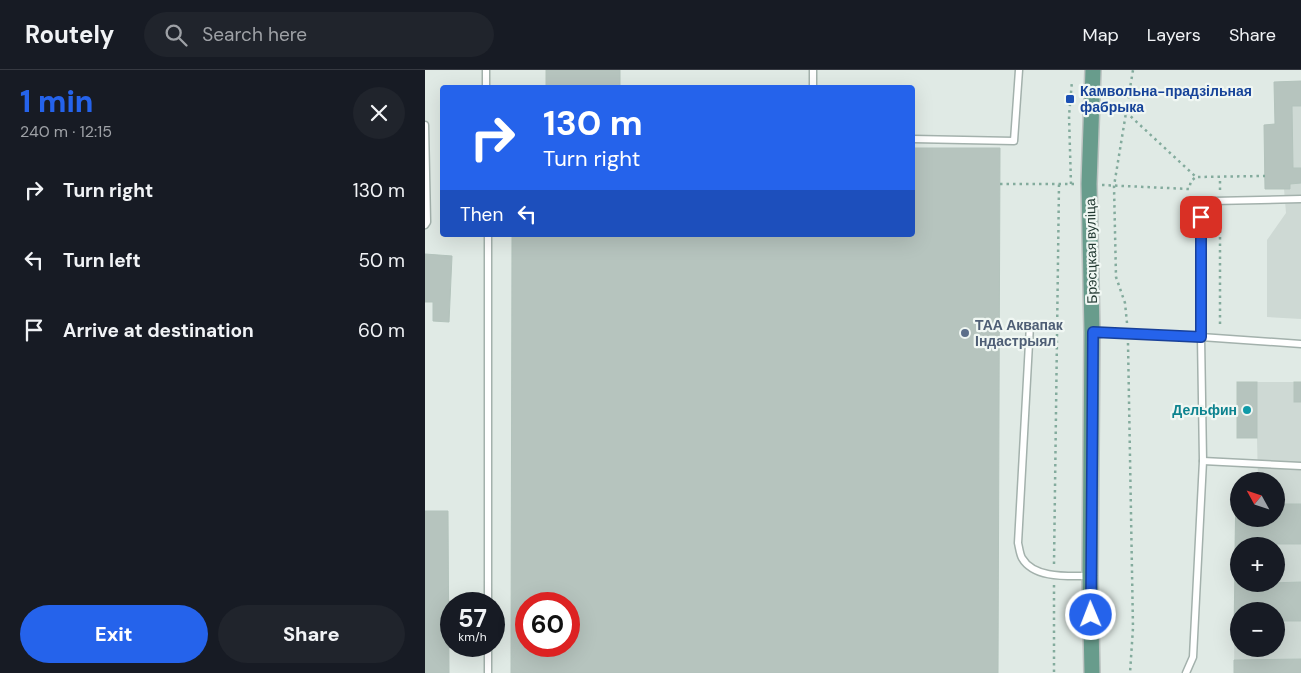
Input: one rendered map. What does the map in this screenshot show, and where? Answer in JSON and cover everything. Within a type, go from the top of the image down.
[{"type":"main road","name":"Брэсцкая вуліца","points":[[1092,673],[1093,332],[1089,184],[1093,70]]},
{"type":"lane","points":[[486,70],[486,85]]},
{"type":"lane","points":[[813,70],[813,85]]},
{"type":"lane","points":[[915,139],[1014,141],[1019,70]]},
{"type":"lane","points":[[425,125],[427,222],[425,225]]},
{"type":"lane","points":[[1186,673],[1193,657],[1203,461],[1201,217],[1213,201],[1301,200]]},
{"type":"lane","points":[[488,237],[488,592]]},
{"type":"lane","points":[[1030,325],[1018,543],[1022,559],[1036,571],[1054,576],[1091,576]]},
{"type":"lane","points":[[1093,332],[1220,337],[1301,344]]},
{"type":"lane","points":[[1203,461],[1301,466]]},
{"type":"lane","points":[[488,657],[488,673]]},
{"type":"path","points":[[1130,673],[1133,628],[1127,334],[1125,303],[1116,277],[1114,186],[1133,70]]},
{"type":"path","points":[[1071,184],[1069,116],[1072,81]]},
{"type":"path","points":[[1126,112],[1196,177],[1265,176]]},
{"type":"path","points":[[1220,177],[1220,337]]},
{"type":"path","points":[[1054,673],[1059,184]]},
{"type":"shaded area","points":[[1301,81],[1301,319],[1267,317],[1267,240],[1286,213],[1284,189],[1265,189],[1264,125],[1275,124],[1274,82]]},
{"type":"shaded area","points":[[1237,382],[1301,382],[1301,673],[1234,673],[1234,657],[1285,657],[1285,602],[1235,602],[1235,592],[1285,592],[1285,537],[1235,537],[1235,528],[1285,528],[1285,472],[1258,472],[1257,438],[1237,438]]},
{"type":"building","points":[[546,70],[620,70],[620,85],[546,85]]},
{"type":"building","points":[[1301,81],[1301,106],[1292,106],[1293,168],[1301,168],[1301,183],[1290,184],[1290,189],[1265,189],[1264,125],[1275,124],[1274,82]]},
{"type":"building","points":[[915,148],[1000,148],[998,673],[511,673],[512,237],[915,237]]},
{"type":"building","points":[[425,254],[452,256],[449,322],[433,321],[433,302],[425,302]]},
{"type":"building","name":"Дельфин","points":[[1237,382],[1257,382],[1257,438],[1237,438]]},
{"type":"building","points":[[1294,382],[1301,382],[1301,402],[1294,402]]},
{"type":"building","points":[[1285,504],[1301,504],[1301,544],[1285,544],[1285,537],[1235,537],[1235,528],[1285,528]]},
{"type":"building","points":[[425,511],[448,511],[448,592],[440,592],[440,657],[449,657],[449,673],[425,673]]},
{"type":"building","points":[[1301,582],[1301,621],[1285,621],[1285,602],[1234,602],[1235,592],[1285,592],[1285,583]]},
{"type":"building","points":[[1301,659],[1301,673],[1234,673],[1234,660]]},
{"type":"place","name":"Камвольна-прадзільная фабрыка","points":[[1070,99]]},
{"type":"place","name":"ТАА Аквапак Індастрыял","points":[[965,333]]},
{"type":"place","name":"Дельфин","points":[[1247,410]]},
{"type":"route","points":[[1091,615],[1093,332],[1201,337],[1201,217]]}]
